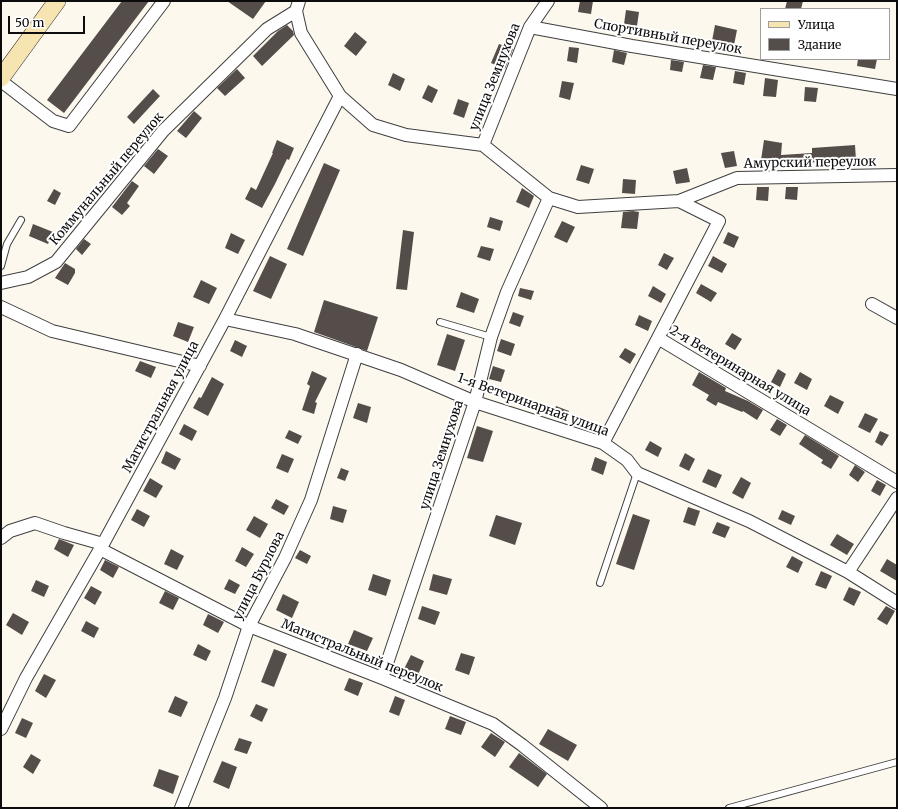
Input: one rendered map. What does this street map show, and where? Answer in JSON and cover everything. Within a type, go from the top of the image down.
[{"type":"main road","points":[[1,80],[57,1]]},
{"type":"street","points":[[1,80],[53,121],[69,126],[164,1]]},
{"type":"street","name":"улица Земнухова","points":[[483,145],[530,27],[548,1]]},
{"type":"street","points":[[298,6],[301,33],[340,96],[372,125],[406,135],[483,145]]},
{"type":"street","name":"Коммунальный переулок","points":[[1,282],[28,277],[56,262],[163,131],[267,29],[298,6]]},
{"type":"street","name":"Спортивный переулок","points":[[530,27],[640,47],[897,89]]},
{"type":"street","name":"Магистральная улица","points":[[1,729],[26,678],[102,547],[200,366],[340,96]]},
{"type":"street","name":"Амурский переулок","points":[[483,145],[549,198],[578,207],[679,201],[737,178],[897,175]]},
{"type":"street","name":"улица Земнухова","points":[[382,678],[475,402],[491,337],[507,292],[549,198]]},
{"type":"street","name":"2-я Ветеринарная улица","points":[[679,201],[720,221],[658,338],[897,482]]},
{"type":"street","points":[[872,304],[897,318]]},
{"type":"street","points":[[1,307],[52,331],[200,366]]},
{"type":"street","name":"1-я Ветеринарная улица","points":[[225,319],[295,334],[357,354],[401,370],[475,402],[603,443],[627,460],[637,473],[749,521],[848,572],[897,603]]},
{"type":"street","points":[[603,443],[658,338]]},
{"type":"street","name":"улица Бурлова","points":[[181,808],[225,698],[249,626],[285,558],[311,500],[357,354]]},
{"type":"street","points":[[848,572],[897,498]]},
{"type":"street","name":"Магистральный переулок","points":[[1,538],[10,531],[35,523],[102,547],[249,626],[382,678],[493,724],[522,745],[601,808]]},
{"type":"lane","points":[[1,266],[7,244],[21,220]]},
{"type":"lane","points":[[440,322],[491,337]]},
{"type":"lane","points":[[600,583],[637,473]]},
{"type":"lane","points":[[729,808],[897,762]]},
{"type":"building","points":[[122,1],[149,1],[64,113],[47,100]]},
{"type":"building","points":[[227,1],[266,1],[253,19]]},
{"type":"building","points":[[580,1],[593,1],[591,14],[578,12]]},
{"type":"building","points":[[787,1],[803,1],[801,8],[785,8]]},
{"type":"building","points":[[626,10],[639,12],[637,26],[624,24]]},
{"type":"building","points":[[287,25],[293,31],[294,35],[262,66],[253,56],[278,31]]},
{"type":"building","points":[[715,25],[737,30],[734,45],[712,41]]},
{"type":"building","points":[[355,32],[367,42],[356,56],[344,46]]},
{"type":"building","points":[[499,44],[513,49],[505,69],[491,63]]},
{"type":"building","points":[[569,47],[579,48],[577,63],[567,61]]},
{"type":"building","points":[[614,50],[627,53],[624,65],[612,62]]},
{"type":"building","points":[[671,60],[684,62],[682,72],[670,70]]},
{"type":"building","points":[[858,60],[877,60],[875,69],[857,66]]},
{"type":"building","points":[[703,65],[716,67],[713,80],[700,78]]},
{"type":"building","points":[[237,69],[245,78],[225,96],[217,88]]},
{"type":"building","points":[[735,71],[746,73],[744,85],[733,83]]},
{"type":"building","points":[[393,73],[405,79],[400,91],[388,85]]},
{"type":"building","points":[[765,78],[778,80],[776,97],[763,96]]},
{"type":"building","points":[[562,81],[574,83],[570,100],[559,97]]},
{"type":"building","points":[[428,85],[438,90],[432,103],[422,98]]},
{"type":"building","points":[[805,87],[818,88],[816,102],[804,101]]},
{"type":"building","points":[[153,89],[160,96],[134,124],[127,117]]},
{"type":"building","points":[[458,99],[469,103],[464,118],[453,114]]},
{"type":"building","points":[[194,111],[202,118],[186,138],[177,131]]},
{"type":"building","points":[[277,140],[294,148],[289,160],[287,159],[262,208],[245,199],[251,187],[256,190],[273,153]]},
{"type":"building","points":[[764,140],[782,143],[781,155],[812,153],[812,148],[855,145],[856,160],[801,163],[801,166],[789,167],[789,164],[761,160]]},
{"type":"building","points":[[158,149],[168,156],[154,174],[144,166]]},
{"type":"building","points":[[734,151],[737,166],[725,168],[721,153]]},
{"type":"building","points":[[324,163],[340,170],[303,256],[287,249]]},
{"type":"building","points":[[581,165],[594,169],[589,184],[576,180]]},
{"type":"building","points":[[687,168],[690,182],[676,184],[673,171]]},
{"type":"building","points":[[623,179],[636,180],[635,194],[622,193]]},
{"type":"building","points":[[132,181],[139,186],[127,203],[130,206],[122,215],[112,207]]},
{"type":"building","points":[[757,187],[769,187],[768,201],[756,200]]},
{"type":"building","points":[[786,187],[798,187],[797,200],[785,199]]},
{"type":"building","points":[[522,188],[534,196],[529,208],[516,202]]},
{"type":"building","points":[[54,189],[61,193],[55,205],[47,201]]},
{"type":"building","points":[[623,212],[639,212],[637,229],[621,228]]},
{"type":"building","points":[[490,217],[503,221],[500,231],[487,227]]},
{"type":"building","points":[[562,221],[575,227],[567,243],[554,237]]},
{"type":"building","points":[[33,224],[53,232],[48,244],[29,236]]},
{"type":"building","points":[[403,230],[414,232],[407,290],[396,289]]},
{"type":"building","points":[[728,232],[739,237],[734,248],[723,243]]},
{"type":"building","points":[[231,233],[245,240],[238,254],[225,248]]},
{"type":"building","points":[[84,239],[91,244],[82,255],[76,249]]},
{"type":"building","points":[[481,246],[494,249],[490,261],[477,257]]},
{"type":"building","points":[[664,253],[674,258],[667,270],[658,265]]},
{"type":"building","points":[[270,256],[287,264],[271,299],[253,291]]},
{"type":"building","points":[[713,256],[727,264],[722,273],[708,266]]},
{"type":"building","points":[[65,263],[75,269],[75,273],[68,285],[55,278]]},
{"type":"building","points":[[201,280],[217,288],[209,304],[193,297]]},
{"type":"building","points":[[701,284],[717,293],[711,302],[696,293]]},
{"type":"building","points":[[653,286],[666,294],[661,303],[648,296]]},
{"type":"building","points":[[520,288],[534,291],[531,300],[518,296]]},
{"type":"building","points":[[461,292],[479,299],[474,313],[456,307]]},
{"type":"building","points":[[324,300],[378,317],[367,351],[314,332]]},
{"type":"building","points":[[513,312],[524,316],[520,327],[509,323]]},
{"type":"building","points":[[639,315],[652,321],[648,331],[635,325]]},
{"type":"building","points":[[178,322],[194,327],[188,342],[173,336]]},
{"type":"building","points":[[732,333],[742,339],[735,350],[725,344]]},
{"type":"building","points":[[447,334],[465,340],[455,371],[437,365]]},
{"type":"building","points":[[501,339],[515,344],[511,356],[497,351]]},
{"type":"building","points":[[235,340],[247,346],[242,357],[230,351]]},
{"type":"building","points":[[625,348],[636,354],[630,364],[619,357]]},
{"type":"building","points":[[140,361],[156,367],[151,378],[135,371]]},
{"type":"building","points":[[493,366],[505,370],[501,382],[489,379]]},
{"type":"building","points":[[778,369],[786,374],[780,387],[771,382]]},
{"type":"building","points":[[312,371],[327,378],[315,402],[317,403],[314,414],[302,410],[310,386],[307,384]]},
{"type":"building","points":[[699,372],[726,388],[725,391],[748,401],[763,410],[757,420],[743,411],[742,412],[718,402],[716,406],[706,400],[709,395],[692,385]]},
{"type":"building","points":[[800,372],[812,379],[807,390],[794,383]]},
{"type":"building","points":[[212,377],[224,384],[208,416],[193,408],[199,397],[201,398]]},
{"type":"building","points":[[830,395],[844,402],[838,414],[824,406]]},
{"type":"building","points":[[358,403],[371,407],[367,423],[353,418]]},
{"type":"building","points":[[556,406],[569,411],[564,422],[551,416]]},
{"type":"building","points":[[865,413],[878,419],[870,433],[858,427]]},
{"type":"building","points":[[777,419],[787,425],[780,436],[770,430]]},
{"type":"building","points":[[184,424],[197,431],[192,441],[179,434]]},
{"type":"building","points":[[477,426],[493,431],[483,462],[467,458]]},
{"type":"building","points":[[289,430],[302,436],[298,444],[285,438]]},
{"type":"building","points":[[880,431],[889,435],[882,446],[875,442]]},
{"type":"building","points":[[805,435],[839,456],[831,469],[821,463],[823,460],[799,444]]},
{"type":"building","points":[[650,441],[662,448],[658,457],[645,450]]},
{"type":"building","points":[[166,451],[181,459],[175,470],[161,463]]},
{"type":"building","points":[[685,453],[695,459],[689,471],[679,466]]},
{"type":"building","points":[[282,454],[294,459],[288,473],[276,468]]},
{"type":"building","points":[[595,457],[607,462],[603,475],[591,470]]},
{"type":"building","points":[[855,465],[865,472],[858,482],[849,475]]},
{"type":"building","points":[[341,468],[349,471],[345,481],[337,478]]},
{"type":"building","points":[[708,469],[722,475],[716,488],[702,482]]},
{"type":"building","points":[[741,477],[751,483],[743,499],[732,493]]},
{"type":"building","points":[[150,478],[163,486],[156,498],[143,491]]},
{"type":"building","points":[[877,480],[886,485],[880,496],[871,491]]},
{"type":"building","points":[[276,499],[289,506],[284,515],[271,508]]},
{"type":"building","points":[[333,506],[347,510],[343,523],[330,519]]},
{"type":"building","points":[[688,507],[700,511],[695,526],[683,522]]},
{"type":"building","points":[[137,509],[150,516],[144,527],[131,520]]},
{"type":"building","points":[[782,510],[795,516],[791,525],[778,519]]},
{"type":"building","points":[[633,514],[650,520],[634,570],[616,564]]},
{"type":"building","points":[[496,515],[522,523],[515,545],[489,536]]},
{"type":"building","points":[[254,516],[268,524],[260,538],[246,530]]},
{"type":"building","points":[[717,522],[730,527],[725,538],[712,533]]},
{"type":"building","points":[[837,534],[854,544],[847,555],[830,545]]},
{"type":"building","points":[[59,539],[74,545],[68,557],[54,549]]},
{"type":"building","points":[[242,547],[254,554],[246,567],[235,561]]},
{"type":"building","points":[[171,549],[184,556],[177,570],[164,564]]},
{"type":"building","points":[[300,550],[311,556],[307,564],[295,558]]},
{"type":"building","points":[[792,556],[803,562],[798,573],[786,567]]},
{"type":"building","points":[[887,559],[897,565],[897,581],[880,571]]},
{"type":"building","points":[[105,560],[119,567],[113,578],[100,570]]},
{"type":"building","points":[[821,571],[832,576],[826,589],[815,585]]},
{"type":"building","points":[[373,574],[391,580],[386,596],[368,590]]},
{"type":"building","points":[[433,574],[452,579],[447,595],[429,590]]},
{"type":"building","points":[[229,579],[240,585],[235,594],[224,589]]},
{"type":"building","points":[[36,580],[49,586],[44,597],[31,591]]},
{"type":"building","points":[[91,586],[102,592],[95,605],[84,598]]},
{"type":"building","points":[[849,587],[861,592],[854,606],[843,600]]},
{"type":"building","points":[[165,591],[179,598],[173,610],[159,603]]},
{"type":"building","points":[[283,594],[299,602],[292,618],[276,610]]},
{"type":"building","points":[[422,606],[440,612],[435,625],[418,619]]},
{"type":"building","points":[[886,606],[895,611],[887,625],[877,619]]},
{"type":"building","points":[[13,613],[29,622],[22,635],[6,625]]},
{"type":"building","points":[[208,614],[224,622],[218,633],[203,625]]},
{"type":"building","points":[[86,621],[99,628],[94,638],[81,631]]},
{"type":"building","points":[[354,630],[373,638],[367,651],[348,644]]},
{"type":"building","points":[[198,644],[211,651],[206,661],[193,655]]},
{"type":"building","points":[[274,649],[287,654],[274,687],[261,682]]},
{"type":"building","points":[[461,653],[475,657],[469,675],[455,670]]},
{"type":"building","points":[[411,655],[424,661],[417,677],[403,671]]},
{"type":"building","points":[[44,674],[56,680],[46,698],[35,691]]},
{"type":"building","points":[[349,678],[363,683],[358,696],[344,690]]},
{"type":"building","points":[[175,696],[188,702],[181,717],[168,712]]},
{"type":"building","points":[[395,696],[405,700],[399,716],[389,712]]},
{"type":"building","points":[[256,704],[268,709],[262,722],[250,716]]},
{"type":"building","points":[[450,716],[466,722],[461,735],[445,729]]},
{"type":"building","points":[[22,718],[33,723],[26,738],[15,733]]},
{"type":"building","points":[[548,729],[577,745],[568,761],[539,744]]},
{"type":"building","points":[[491,733],[505,742],[495,757],[481,747]]},
{"type":"building","points":[[239,738],[252,742],[247,754],[234,750]]},
{"type":"building","points":[[519,753],[547,774],[538,787],[509,767]]},
{"type":"building","points":[[31,754],[41,760],[33,774],[23,767]]},
{"type":"building","points":[[222,761],[237,767],[229,789],[213,782]]},
{"type":"building","points":[[159,769],[179,776],[173,794],[153,786]]}]
